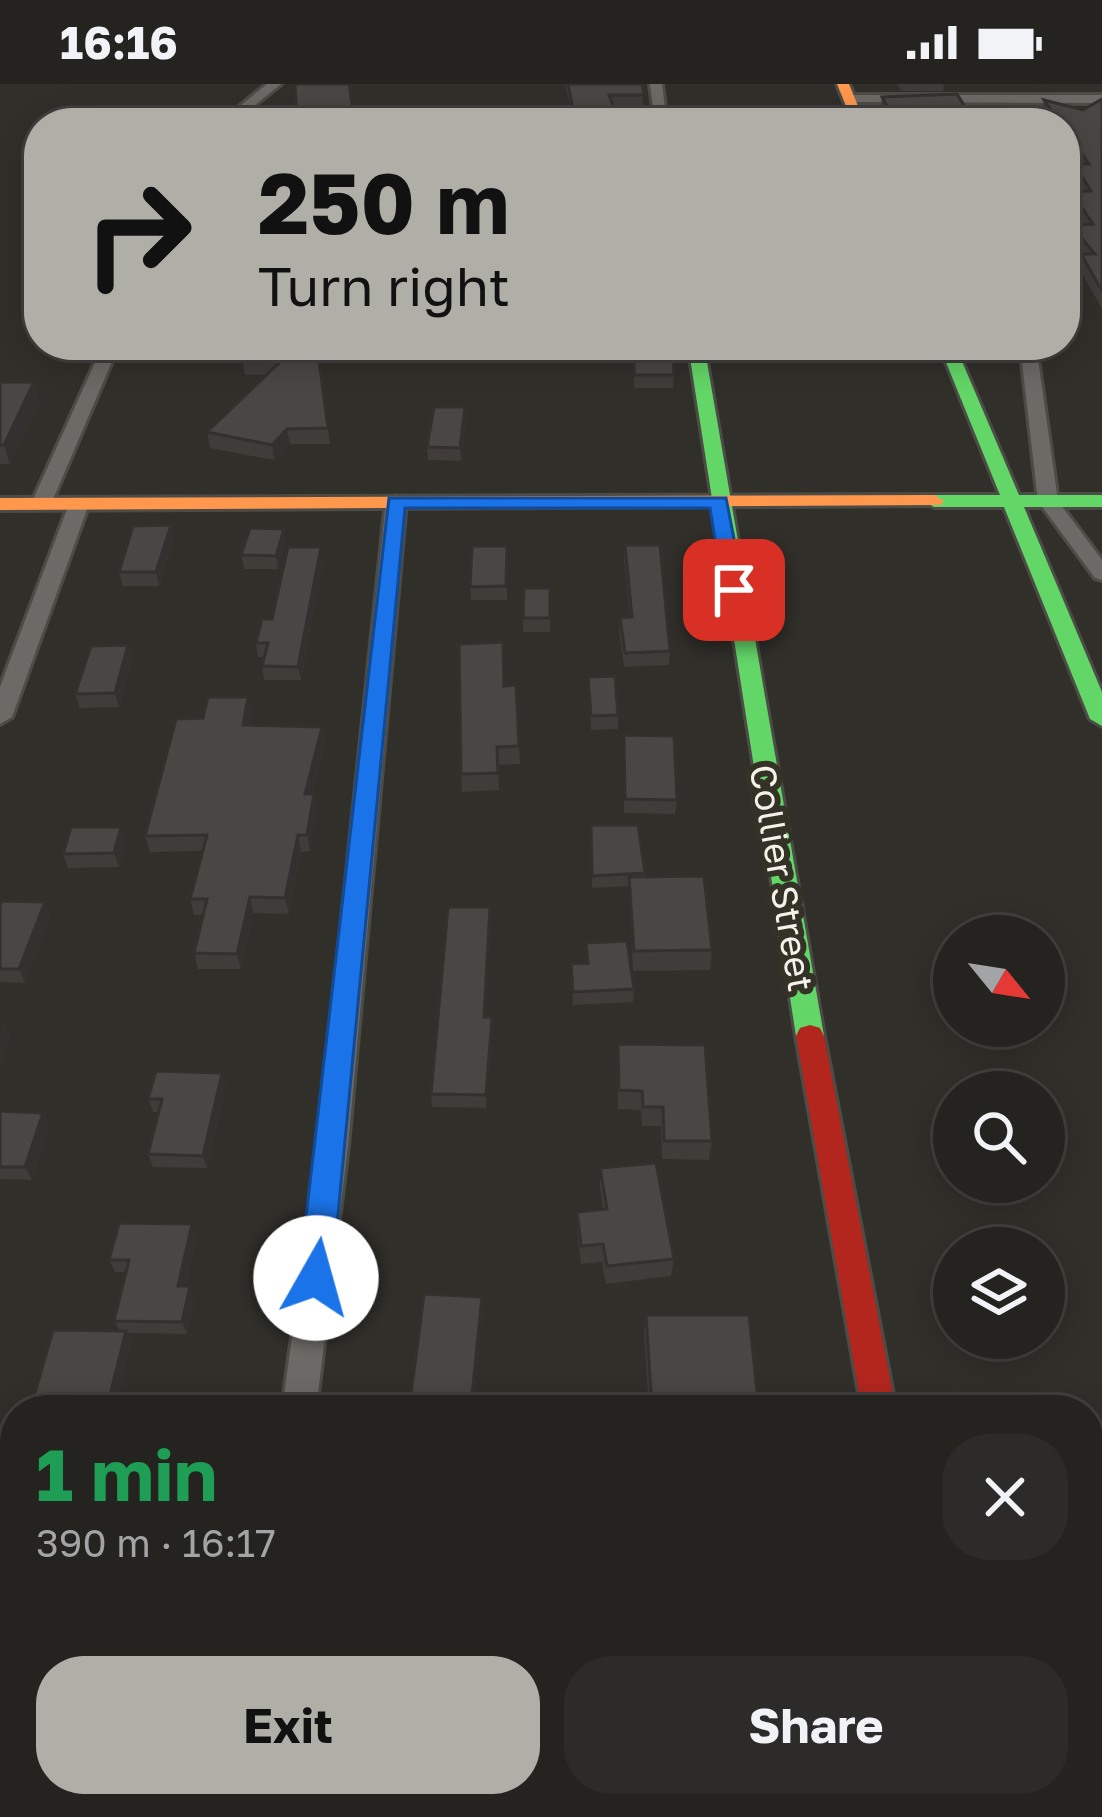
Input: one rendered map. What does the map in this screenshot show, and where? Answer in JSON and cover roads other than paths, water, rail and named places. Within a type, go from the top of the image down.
[{"type":"street","points":[[245,108],[275,84]]},
{"type":"street","points":[[980,84],[997,105]]},
{"type":"street","points":[[850,102],[997,105],[1102,99]]},
{"type":"street","points":[[41,504],[104,360]]},
{"type":"street","name":"Collier Street","points":[[698,360],[791,943],[855,1261],[877,1395]]},
{"type":"street","points":[[953,360],[1102,719]]},
{"type":"street","points":[[1030,360],[1048,501],[1102,574]]},
{"type":"street","points":[[0,504],[1102,501]]},
{"type":"street","points":[[301,1395],[333,1145],[396,502]]},
{"type":"street","points":[[0,717],[79,504]]}]
